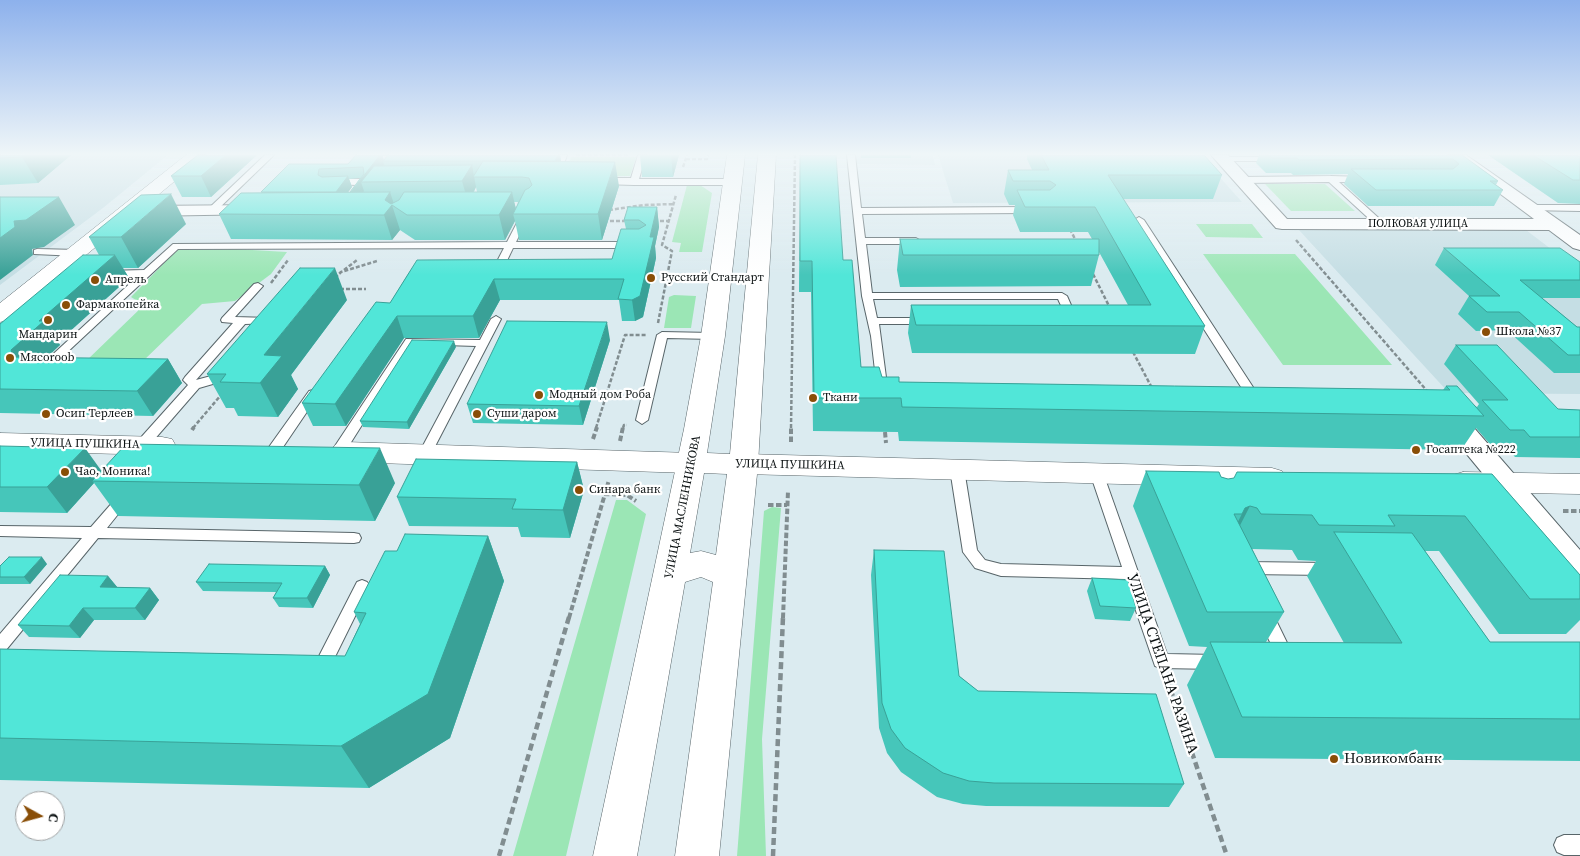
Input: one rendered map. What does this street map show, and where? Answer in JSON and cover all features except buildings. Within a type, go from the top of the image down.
[{"type":"main road","points":[[0,315],[67,266],[149,195]]},
{"type":"main road","name":"УЛИЦА МАСЛЕННИКОВА","points":[[615,856],[691,463],[713,336],[731,195]]},
{"type":"main road","points":[[698,856],[744,464],[764,195]]},
{"type":"main road","name":"УЛИЦА ПУШКИНА","points":[[0,442],[170,445]]},
{"type":"main road","name":"УЛИЦА ПУШКИНА","points":[[246,449],[1097,473],[1200,484],[1302,478]]},
{"type":"main road","points":[[1433,481],[1580,484]]},
{"type":"main road","points":[[670,575],[687,566],[702,564],[714,567],[731,577]]},
{"type":"street","points":[[1256,195],[1282,224]]},
{"type":"street","points":[[1509,195],[1580,244]]},
{"type":"street","points":[[508,209],[528,209]]},
{"type":"street","points":[[130,211],[271,210]]},
{"type":"street","name":"ПОЛКОВАЯ УЛИЦА","points":[[1282,224],[1554,225]]},
{"type":"street","points":[[1436,407],[1506,483],[1580,570]]},
{"type":"lane","points":[[211,211],[228,195]]},
{"type":"lane","points":[[349,199],[352,195]]},
{"type":"lane","points":[[856,195],[867,296],[873,321],[882,398]]},
{"type":"lane","points":[[1348,195],[1380,224]]},
{"type":"lane","points":[[1529,208],[1580,208]]},
{"type":"lane","points":[[498,271],[528,209]]},
{"type":"lane","points":[[858,211],[1035,210]]},
{"type":"lane","points":[[1139,220],[1257,404]]},
{"type":"lane","points":[[861,241],[930,240]]},
{"type":"lane","points":[[55,375],[36,375],[176,246],[386,243],[642,245]]},
{"type":"lane","points":[[37,252],[67,266]]},
{"type":"lane","points":[[98,273],[146,273]]},
{"type":"lane","points":[[257,287],[226,320],[281,317],[265,336]]},
{"type":"lane","points":[[867,296],[1062,296],[1073,321],[1064,321]]},
{"type":"lane","points":[[195,385],[189,380],[242,320]]},
{"type":"lane","points":[[424,455],[496,320]]},
{"type":"lane","points":[[873,321],[940,321]]},
{"type":"lane","points":[[642,420],[662,335],[713,336]]},
{"type":"lane","points":[[306,451],[410,341],[484,343]]},
{"type":"lane","points":[[195,385],[233,374]]},
{"type":"lane","points":[[306,451],[320,384]]},
{"type":"lane","points":[[170,445],[195,385]]},
{"type":"lane","points":[[957,469],[970,552],[980,564],[1002,570],[1131,573]]},
{"type":"lane","name":"УЛИЦА СТЕПАНА РАЗИНА","points":[[1097,473],[1161,662]]},
{"type":"lane","points":[[0,645],[136,484]]},
{"type":"lane","points":[[0,532],[354,538]]},
{"type":"lane","points":[[1250,585],[1239,562],[1338,569]]},
{"type":"lane","points":[[302,668],[321,668],[362,586]]},
{"type":"lane","points":[[1259,602],[1288,662],[1270,662]]},
{"type":"lane","points":[[1161,662],[1232,662]]},
{"type":"path","points":[[657,326],[672,251],[662,244],[675,195]]},
{"type":"path","points":[[791,442],[794,195]]},
{"type":"path","points":[[602,210],[619,210],[644,204],[673,204]]},
{"type":"path","points":[[595,221],[633,221]]},
{"type":"path","points":[[652,221],[668,221]]},
{"type":"path","points":[[1282,224],[1436,407]]},
{"type":"path","points":[[1068,225],[1080,249]]},
{"type":"path","points":[[257,287],[266,286],[275,279],[299,245]]},
{"type":"path","points":[[335,278],[341,272],[380,260]]},
{"type":"path","points":[[1089,266],[1114,316]]},
{"type":"path","points":[[338,288],[366,289]]},
{"type":"path","points":[[593,440],[624,335],[655,335]]},
{"type":"path","points":[[1132,350],[1154,394]]},
{"type":"path","points":[[170,445],[223,393]]},
{"type":"path","points":[[885,432],[886,442]]},
{"type":"path","points":[[620,441],[629,440]]},
{"type":"path","points":[[499,856],[610,476]]},
{"type":"path","points":[[773,856],[788,490]]},
{"type":"path","points":[[604,494],[627,495],[636,501]]},
{"type":"path","points":[[768,505],[787,505]]},
{"type":"path","points":[[1563,511],[1580,512]]},
{"type":"path","name":"УЛИЦА СТЕПАНА РАЗИНА","points":[[1161,662],[1227,856]]},
{"type":"shaded area","points":[[0,195],[119,195],[103,208],[0,285]]},
{"type":"shaded area","points":[[950,195],[1236,195],[1242,202],[953,203]]},
{"type":"shaded area","name":"Школа №37","points":[[1298,229],[1526,230],[1580,271],[1580,394],[1449,393]]},
{"type":"green space","points":[[684,195],[712,195],[702,252],[679,252],[681,243],[672,242]]},
{"type":"green space","points":[[1276,195],[1337,195],[1355,211],[1291,211]]},
{"type":"green space","points":[[1196,224],[1252,224],[1263,238],[1206,237]]},
{"type":"green space","points":[[235,249],[287,252],[271,274],[235,301],[202,304],[142,362],[85,362],[144,305],[131,297],[177,250]]},
{"type":"green space","points":[[1203,254],[1295,254],[1392,365],[1283,365]]},
{"type":"green space","points":[[674,295],[696,296],[691,328],[664,328],[669,297]]},
{"type":"green space","points":[[616,500],[627,500],[646,514],[566,856],[513,856]]},
{"type":"green space","points":[[772,507],[781,508],[762,739],[766,856],[737,856],[764,511]]},
{"type":"place","name":"Русский Стандарт","points":[[651,278]]},
{"type":"place","name":"Апрель","points":[[95,280]]},
{"type":"place","name":"Фармакопейка","points":[[66,305]]},
{"type":"place","name":"Мандарин","points":[[48,320]]},
{"type":"place","name":"Школа №37","points":[[1486,332]]},
{"type":"place","name":"Мясоroob","points":[[10,358]]},
{"type":"place","name":"Модный дом Роба","points":[[539,395]]},
{"type":"place","name":"Ткани","points":[[813,398]]},
{"type":"place","name":"Осип Терлеев","points":[[46,414]]},
{"type":"place","name":"Суши даром","points":[[477,414]]},
{"type":"place","name":"Госаптека №222","points":[[1416,450]]},
{"type":"place","name":"Чао, Моника!","points":[[65,472]]},
{"type":"place","name":"Синара банк","points":[[579,490]]},
{"type":"place","name":"Новикомбанк","points":[[1334,759]]}]
